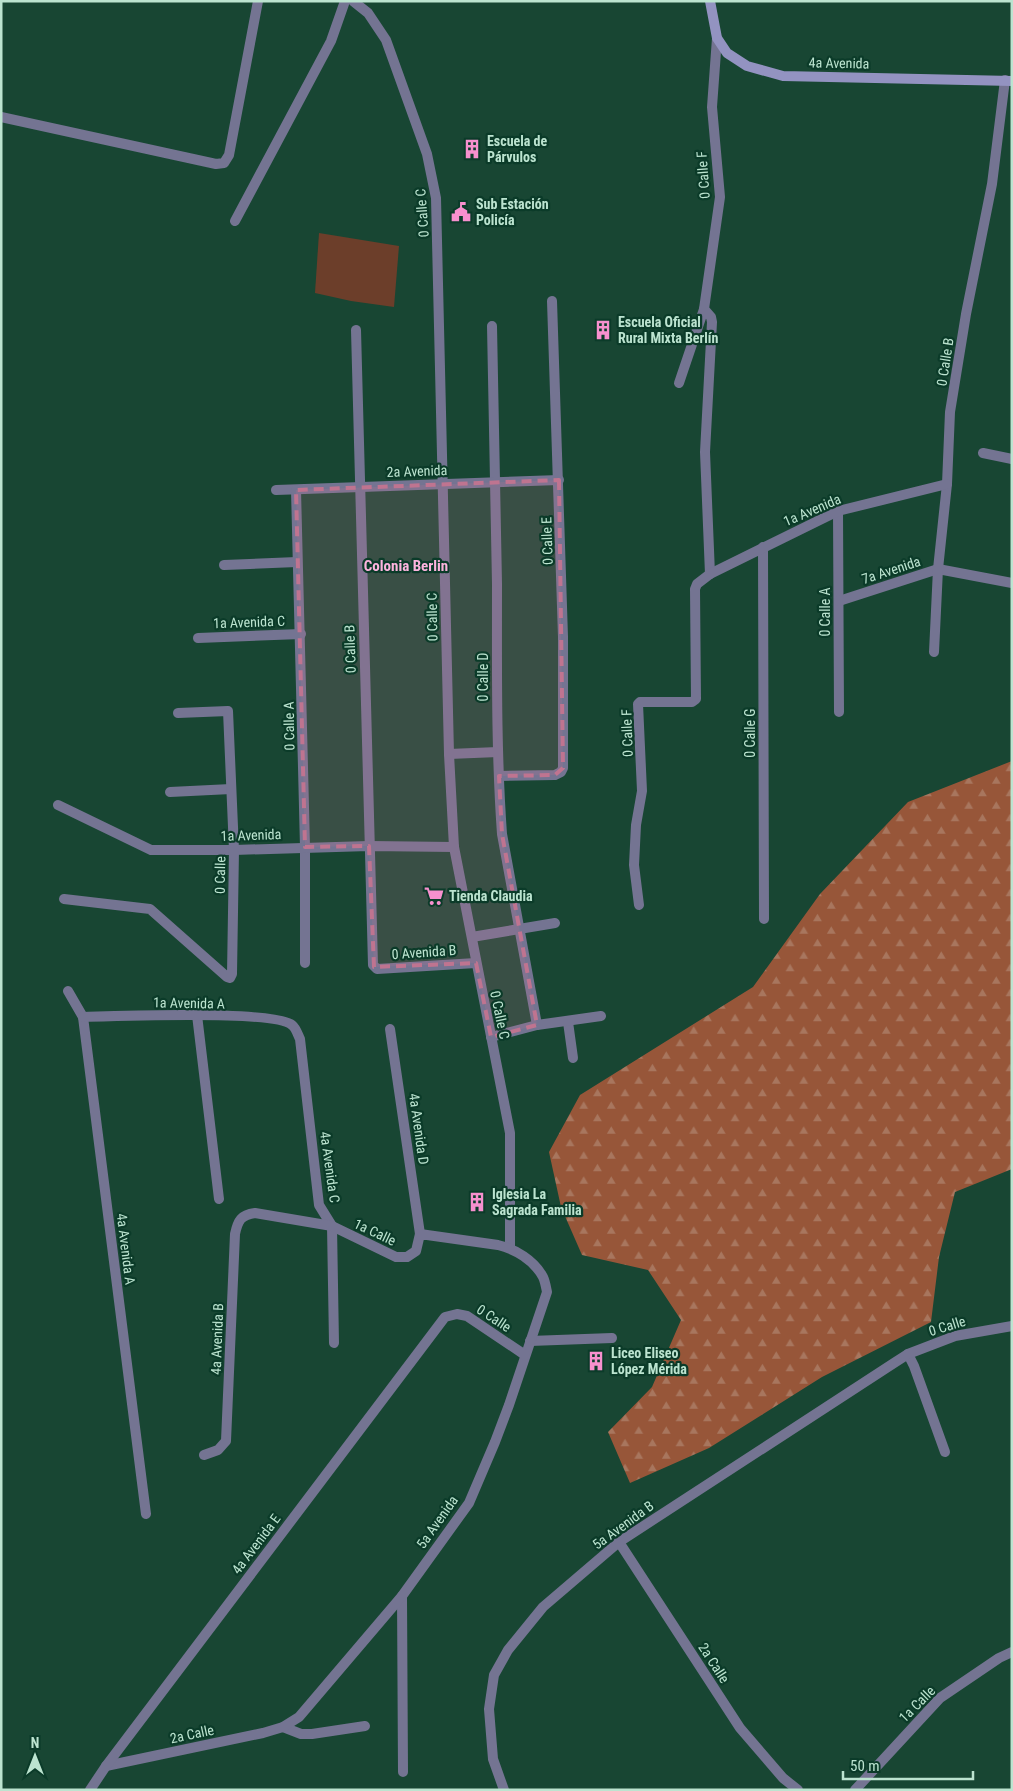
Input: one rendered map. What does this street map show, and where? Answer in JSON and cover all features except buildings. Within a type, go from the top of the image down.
[{"type":"street","points":[[1,117],[216,164],[224,163],[229,155],[258,1]]},
{"type":"street","points":[[235,220],[331,41],[345,1]]},
{"type":"street","name":"0 Calle C","points":[[353,1],[368,13],[386,40],[427,154],[436,198],[449,754],[454,847],[510,1133],[510,1248]]},
{"type":"street","name":"4a Avenida","points":[[710,1],[717,38],[727,53],[746,66],[784,76],[1008,80]]},
{"type":"street","name":"0 Calle F","points":[[679,383],[704,309],[720,197],[712,107],[717,38]]},
{"type":"street","name":"0 Calle B","points":[[934,652],[938,569],[947,484],[950,412],[966,314],[992,184],[1008,80]]},
{"type":"street","name":"0 Calle E","points":[[499,776],[555,775],[561,772],[563,768],[563,637],[552,301]]},
{"type":"street","name":"0 Calle F","points":[[704,309],[711,317],[712,322],[705,452],[710,574]]},
{"type":"street","name":"0 Calle D","points":[[492,326],[496,482],[498,752],[502,834],[537,1025]]},
{"type":"street","name":"0 Calle B","points":[[356,330],[369,846],[374,967]]},
{"type":"street","points":[[983,453],[1012,459]]},
{"type":"street","name":"2a Avenida","points":[[276,490],[559,480]]},
{"type":"street","name":"1a Avenida","points":[[698,584],[710,574],[838,511],[947,484]]},
{"type":"street","name":"0 Calle A","points":[[296,490],[301,634],[305,963]]},
{"type":"street","name":"0 Calle A","points":[[838,511],[839,712]]},
{"type":"street","name":"0 Calle G","points":[[763,547],[764,919]]},
{"type":"street","points":[[224,565],[297,562]]},
{"type":"street","name":"7a Avenida","points":[[839,601],[938,569],[1012,582]]},
{"type":"street","name":"0 Calle F","points":[[639,906],[634,866],[636,825],[642,791],[638,704],[640,702],[692,702],[696,699],[695,589],[698,584]]},
{"type":"street","name":"1a Avenida C","points":[[198,638],[301,634]]},
{"type":"street","name":"0 Calle","points":[[64,899],[150,909],[230,978],[232,974],[234,850],[228,711],[178,713]]},
{"type":"street","points":[[449,754],[498,752]]},
{"type":"street","points":[[170,792],[231,789]]},
{"type":"street","name":"1a Avenida","points":[[58,805],[151,850],[234,850],[369,846],[454,847]]},
{"type":"street","name":"0 Avenida B","points":[[472,937],[555,923]]},
{"type":"street","name":"0 Avenida B","points":[[374,967],[377,969],[476,963]]},
{"type":"street","name":"4a Avenida A","points":[[68,991],[83,1017],[146,1514]]},
{"type":"street","points":[[197,1015],[219,1198]]},
{"type":"street","name":"1a Avenida A","points":[[83,1017],[197,1015],[277,1019],[292,1025]]},
{"type":"street","points":[[491,1037],[537,1025],[601,1016]]},
{"type":"street","points":[[568,1022],[573,1058]]},
{"type":"street","name":"4a Avenida C","points":[[292,1025],[300,1039],[319,1205],[332,1226]]},
{"type":"street","name":"4a Avenida D","points":[[390,1029],[420,1234]]},
{"type":"street","name":"1a Calle","points":[[244,1215],[255,1213],[332,1226],[396,1257],[407,1257],[416,1252],[420,1234]]},
{"type":"street","name":"4a Avenida B","points":[[204,1455],[218,1450],[226,1441],[235,1234],[237,1222],[244,1215]]},
{"type":"street","points":[[332,1226],[334,1343]]},
{"type":"street","points":[[420,1234],[510,1248]]},
{"type":"street","name":"5a Avenida","points":[[283,1727],[299,1717],[402,1596],[469,1503],[495,1442],[547,1292],[543,1277],[531,1262],[510,1248]]},
{"type":"street","name":"0 Calle","points":[[445,1317],[457,1314],[467,1316],[525,1355]]},
{"type":"street","name":"4a Avenida E","points":[[90,1790],[106,1766],[445,1317]]},
{"type":"street","name":"0 Calle","points":[[894,1362],[908,1354],[955,1336],[1012,1326]]},
{"type":"street","points":[[530,1341],[612,1338]]},
{"type":"street","points":[[908,1354],[944,1452]]},
{"type":"street","name":"5a Avenida B","points":[[504,1790],[493,1759],[488,1709],[494,1676],[508,1650],[543,1607],[619,1542],[894,1362]]},
{"type":"street","name":"2a Calle","points":[[619,1542],[740,1728],[783,1778],[798,1790]]},
{"type":"street","points":[[402,1596],[403,1772]]},
{"type":"street","name":"1a Calle","points":[[855,1790],[940,1698],[999,1658],[1012,1652]]},
{"type":"street","points":[[283,1727],[301,1734],[312,1734],[365,1726]]},
{"type":"street","name":"2a Calle","points":[[106,1766],[254,1735],[283,1727]]},
{"type":"highlighted area","points":[[559,480],[563,768],[555,775],[499,776],[502,834],[537,1025],[491,1037],[476,963],[374,967],[369,846],[305,847],[296,490]]},
{"type":"shaded area","points":[[319,233],[399,246],[394,307],[351,301],[315,293]]},
{"type":"green space","points":[[1012,761],[1012,1169],[955,1192],[939,1257],[931,1322],[822,1377],[709,1448],[630,1483],[608,1432],[652,1387],[681,1320],[648,1270],[582,1255],[561,1207],[549,1152],[580,1095],[753,987],[820,894],[908,802]]},
{"type":"place","name":"Escuela de Párvulos","points":[[472,149]]},
{"type":"place","name":"Sub Estación Policía","points":[[461,212]]},
{"type":"place","name":"Escuela Oficial Rural Mixta Berlín","points":[[603,330]]},
{"type":"place","name":"Tienda Claudia","points":[[434,896]]},
{"type":"place","name":"Iglesia La Sagrada Familia","points":[[477,1202]]},
{"type":"place","name":"Liceo Eliseo López Mérida","points":[[596,1361]]},
{"type":"district","name":"Colonia Berlin","points":[[406,566]]}]
